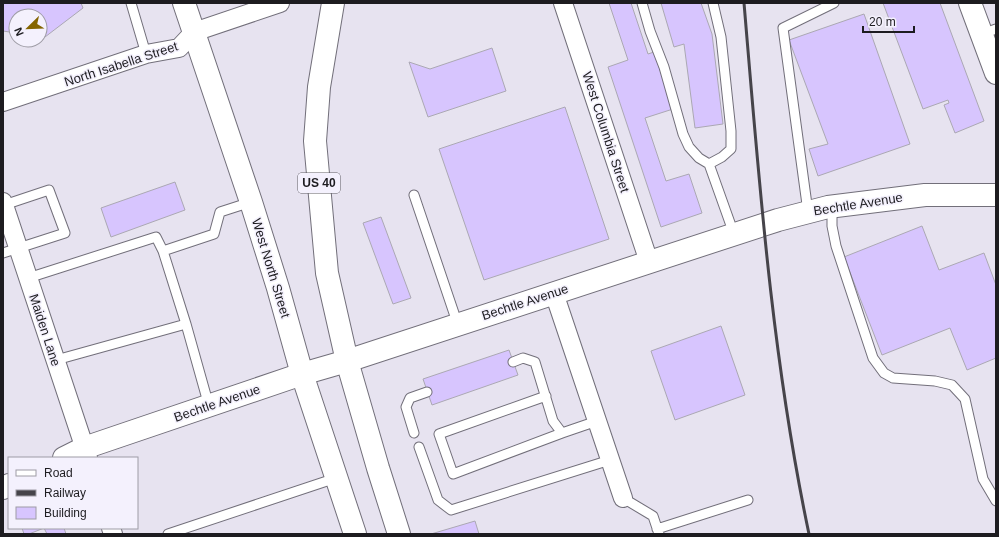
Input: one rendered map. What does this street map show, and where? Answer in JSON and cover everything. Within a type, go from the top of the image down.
[{"type":"main road","name":"West North Street","points":[[184,3],[251,202],[278,288],[302,374],[355,534]]},
{"type":"main road","name":"US 40","points":[[333,3],[319,87],[315,141],[327,273],[347,361],[399,534]]},
{"type":"main road","points":[[970,3],[989,32],[996,73]]},
{"type":"main road","name":"Bechtle Avenue","points":[[68,457],[86,453],[209,406],[302,374],[347,361],[778,220],[832,206],[925,195],[996,194]]},
{"type":"street","name":"North Isabella Street","points":[[3,102],[146,54],[179,48],[194,32],[262,6],[280,3]]},
{"type":"street","name":"West Columbia Street","points":[[562,3],[648,262]]},
{"type":"street","name":"Maiden Lane","points":[[4,203],[11,250],[28,278],[86,453]]},
{"type":"street","points":[[554,293],[623,498]]},
{"type":"lane","points":[[131,3],[146,54]]},
{"type":"lane","points":[[642,3],[650,31],[664,67],[683,134],[689,147],[699,158],[709,164],[734,234]]},
{"type":"lane","points":[[709,164],[722,157],[731,149],[731,131],[721,37],[713,3]]},
{"type":"lane","points":[[808,212],[783,28],[834,3]]},
{"type":"lane","points":[[4,203],[49,190],[65,234],[11,250]]},
{"type":"lane","points":[[414,195],[458,325]]},
{"type":"lane","points":[[163,251],[214,234],[220,212],[251,202]]},
{"type":"lane","points":[[832,206],[832,226],[836,246],[873,358],[884,374],[893,378],[935,381],[952,386],[965,399],[983,480],[996,501]]},
{"type":"lane","points":[[28,278],[156,237],[163,251],[186,324],[209,406]]},
{"type":"lane","points":[[56,360],[186,324]]},
{"type":"lane","points":[[513,362],[523,358],[535,362],[553,421],[562,433]]},
{"type":"lane","points":[[414,433],[406,407],[410,398],[428,392]]},
{"type":"lane","points":[[546,396],[439,434],[453,474],[597,421]]},
{"type":"lane","points":[[419,447],[438,500],[451,510],[610,460]]},
{"type":"lane","points":[[168,534],[336,478]]},
{"type":"lane","points":[[623,498],[653,516],[658,531],[748,500]]},
{"type":"building","points":[[3,3],[81,3],[83,8],[48,35],[48,8],[8,8],[8,32],[3,31]]},
{"type":"building","points":[[609,3],[631,3],[648,54],[654,52],[673,109],[645,118],[666,181],[689,174],[702,213],[661,227],[608,67],[628,60]]},
{"type":"building","points":[[661,3],[701,3],[712,34],[723,124],[695,128],[684,44],[674,47]]},
{"type":"building","points":[[883,3],[940,3],[984,121],[955,133],[944,105],[949,103],[948,100],[923,109]]},
{"type":"building","points":[[864,14],[910,144],[818,176],[809,149],[828,144],[789,40]]},
{"type":"building","points":[[492,48],[506,91],[428,117],[409,62],[430,69]]},
{"type":"building","points":[[565,107],[609,239],[484,280],[439,149]]},
{"type":"building","points":[[175,182],[185,210],[111,237],[101,208]]},
{"type":"building","points":[[381,217],[411,298],[393,304],[363,223]]},
{"type":"building","points":[[922,226],[939,270],[984,253],[996,285],[996,358],[967,370],[950,328],[882,355],[844,257]]},
{"type":"building","points":[[721,326],[745,395],[675,420],[651,351]]},
{"type":"building","points":[[509,350],[518,375],[432,405],[423,379]]},
{"type":"building","points":[[475,521],[479,534],[431,534]]},
{"type":"building","points":[[22,529],[42,529],[29,534],[24,534]]},
{"type":"building","points":[[44,529],[64,529],[66,534],[47,534]]},
{"type":"railway","points":[[744,3],[761,203],[776,336],[785,402],[809,534]]}]
